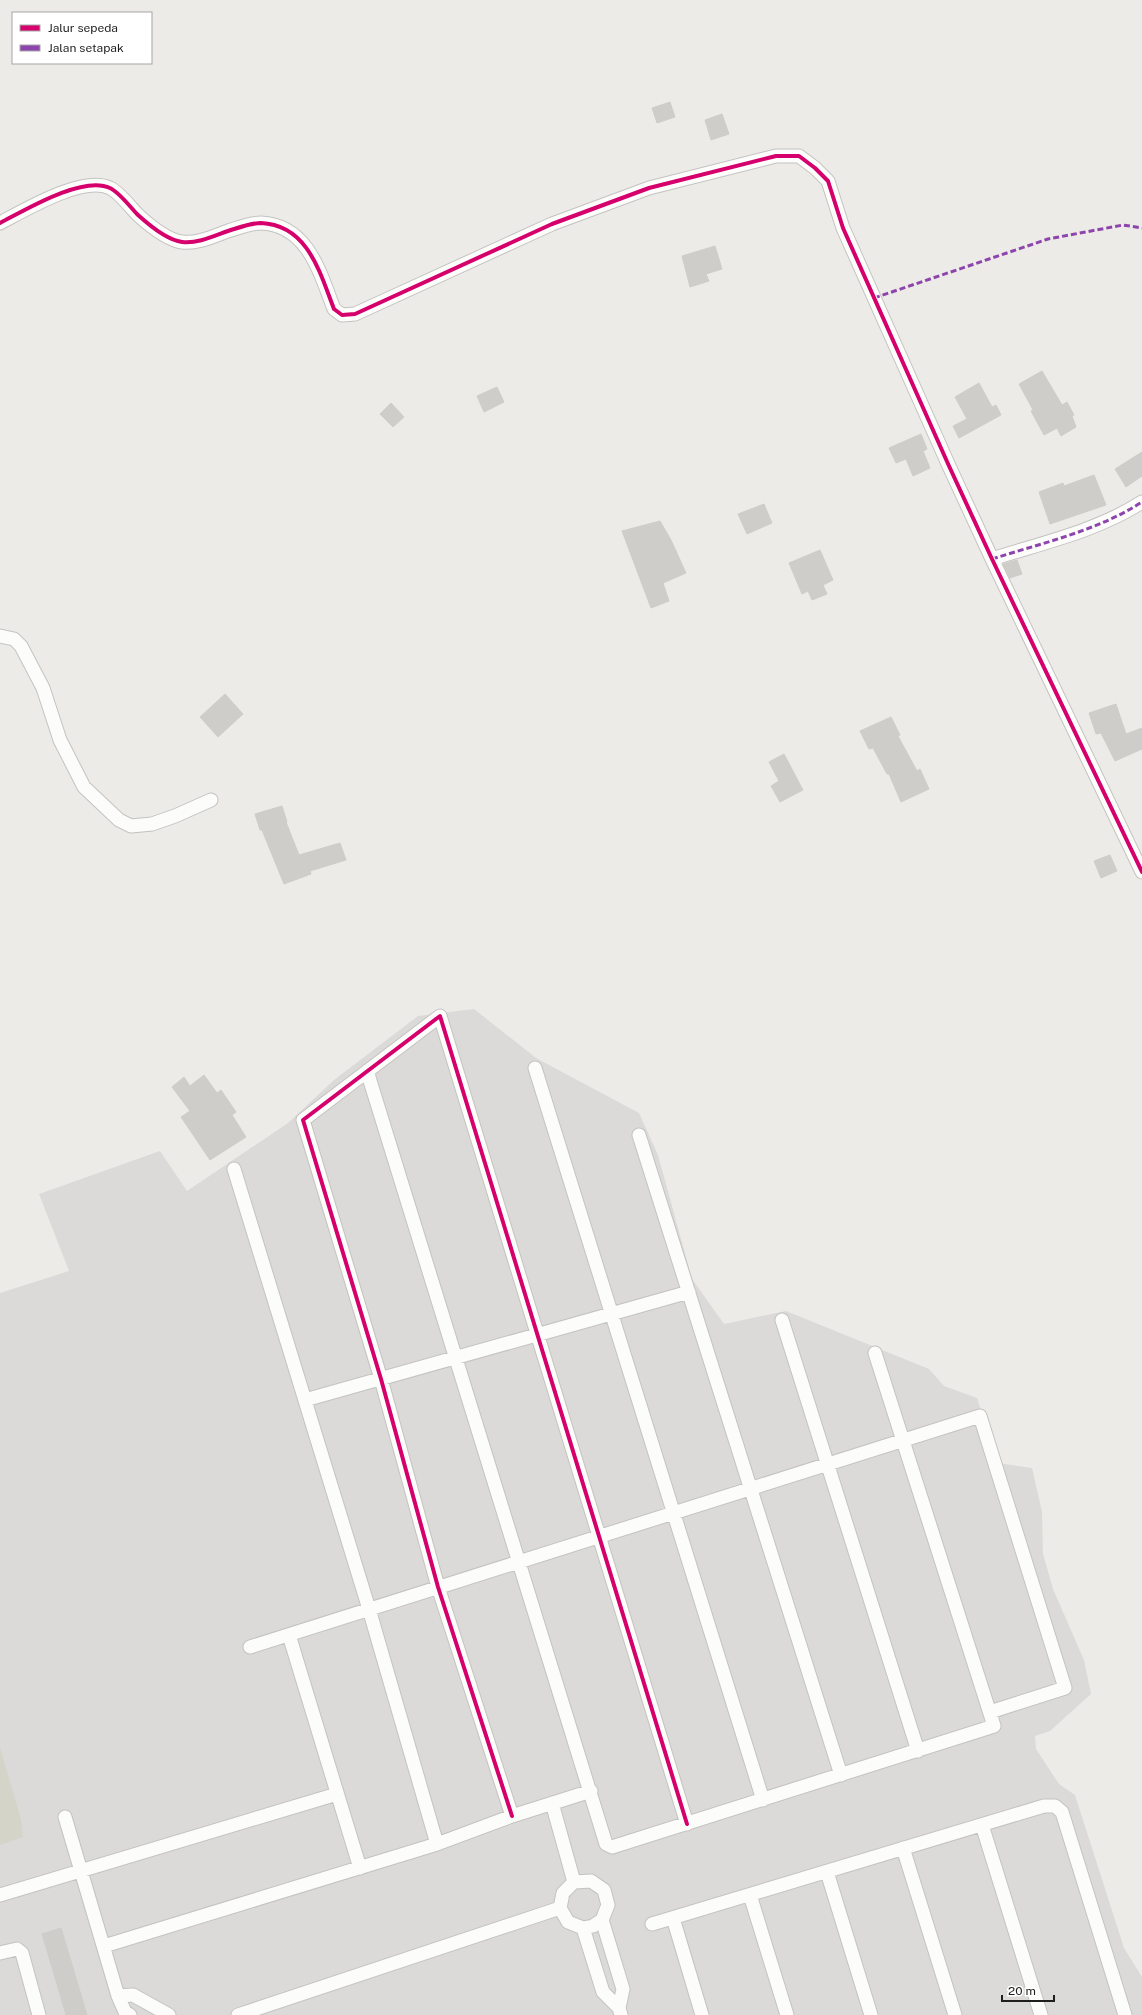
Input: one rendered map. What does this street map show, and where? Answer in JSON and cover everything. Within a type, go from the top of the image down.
[{"type":"street","points":[[0,223],[51,197],[80,187],[98,184],[111,188],[144,220],[164,234],[180,242],[193,243],[247,225],[260,223],[278,226],[292,234],[312,254],[334,309],[342,315],[355,314],[552,224],[649,188],[776,156],[799,156],[815,168],[828,181],[843,228],[992,559],[1142,872]]},
{"type":"street","points":[[992,559],[1100,524],[1142,502]]},
{"type":"street","points":[[0,636],[14,639],[21,646],[43,688],[60,740],[84,787],[119,820],[131,826],[152,824],[175,816],[211,800]]},
{"type":"street","points":[[512,1816],[438,1587],[381,1379],[303,1120],[440,1016],[687,1824]]},
{"type":"street","points":[[535,1068],[763,1800]]},
{"type":"street","points":[[367,1071],[520,1561],[606,1844],[612,1847],[994,1726],[875,1353]]},
{"type":"street","points":[[640,1135],[688,1292],[841,1775]]},
{"type":"street","points":[[234,1169],[369,1609],[437,1844]]},
{"type":"street","points":[[305,1400],[688,1292]]},
{"type":"street","points":[[782,1320],[918,1751]]},
{"type":"street","points":[[250,1647],[980,1416],[1065,1688],[990,1712]]},
{"type":"street","points":[[289,1634],[360,1868]]},
{"type":"street","points":[[104,1946],[437,1844],[512,1816],[591,1791]]},
{"type":"street","points":[[0,1895],[337,1794]]},
{"type":"street","points":[[552,1803],[574,1882]]},
{"type":"street","points":[[652,1924],[982,1824],[1044,1806],[1056,1806],[1062,1812],[1125,2015]]},
{"type":"street","points":[[65,1817],[118,1996],[125,2012],[130,2015]]},
{"type":"street","points":[[982,1824],[1041,2015]]},
{"type":"street","points":[[903,1848],[955,2015]]},
{"type":"street","points":[[826,1872],[871,2015]]},
{"type":"street","points":[[591,1881],[604,1890],[608,1905],[602,1920],[594,1926],[583,1928],[568,1922],[560,1908],[563,1892],[574,1882],[591,1881]]},
{"type":"street","points":[[750,1895],[786,2015]]},
{"type":"street","points":[[238,2015],[560,1908]]},
{"type":"street","points":[[673,1918],[700,2014]]},
{"type":"street","points":[[602,1920],[623,1989],[620,2012]]},
{"type":"street","points":[[583,1928],[603,1992],[620,2012]]},
{"type":"street","points":[[0,1953],[17,1949],[22,1953],[39,2015]]},
{"type":"street","points":[[118,1996],[133,1995],[169,2015]]},
{"type":"shaded area","points":[[474,1009],[536,1058],[639,1113],[658,1155],[692,1279],[724,1324],[786,1311],[929,1369],[944,1386],[977,1398],[998,1463],[1032,1468],[1042,1512],[1043,1554],[1053,1589],[1084,1660],[1091,1694],[1050,1731],[1035,1736],[1036,1749],[1059,1784],[1075,1795],[1124,1948],[1142,1977],[1142,2015],[0,2015],[0,1293],[69,1271],[39,1194],[160,1151],[187,1191],[288,1123],[334,1080],[418,1016]]},
{"type":"shaded area","points":[[0,1748],[21,1819],[23,1837],[0,1845]]},
{"type":"building","points":[[670,102],[675,117],[657,123],[652,108]]},
{"type":"building","points":[[722,114],[729,134],[711,140],[705,120]]},
{"type":"building","points":[[715,246],[722,269],[706,274],[709,281],[690,287],[682,256]]},
{"type":"building","points":[[1042,371],[1062,405],[1067,402],[1074,415],[1072,416],[1076,427],[1061,436],[1057,428],[1044,435],[1019,384]]},
{"type":"building","points":[[979,383],[992,407],[996,405],[1001,415],[959,438],[953,426],[967,419],[955,397]]},
{"type":"building","points":[[497,387],[504,402],[484,412],[477,396]]},
{"type":"building","points":[[391,403],[404,417],[393,427],[380,414]]},
{"type":"building","points":[[921,434],[927,449],[923,451],[930,468],[913,476],[906,459],[896,463],[889,448]]},
{"type":"building","points":[[1142,452],[1142,476],[1126,487],[1115,469]]},
{"type":"building","points":[[1094,475],[1106,505],[1050,524],[1039,492],[1063,483],[1064,486]]},
{"type":"building","points":[[764,504],[772,523],[747,534],[738,514]]},
{"type":"building","points":[[660,521],[671,540],[686,573],[663,583],[669,601],[651,608],[622,531]]},
{"type":"building","points":[[820,550],[833,580],[823,585],[827,594],[812,600],[808,591],[802,594],[789,563]]},
{"type":"building","points":[[1017,560],[1022,574],[1010,578],[1003,564]]},
{"type":"building","points":[[225,694],[243,714],[218,737],[200,717]]},
{"type":"building","points":[[1116,704],[1126,734],[1142,728],[1142,749],[1115,761],[1101,733],[1096,734],[1089,713]]},
{"type":"building","points":[[891,717],[900,735],[898,736],[917,771],[920,769],[929,789],[901,802],[889,774],[887,774],[873,748],[869,749],[860,731]]},
{"type":"building","points":[[784,754],[803,790],[780,802],[771,786],[779,781],[769,762]]},
{"type":"building","points":[[282,806],[286,822],[299,855],[340,843],[346,860],[310,871],[311,874],[284,884],[262,830],[260,830],[255,814]]},
{"type":"building","points":[[1110,855],[1117,871],[1101,878],[1094,861]]},
{"type":"building","points":[[204,1075],[217,1093],[221,1090],[236,1112],[232,1115],[246,1137],[210,1160],[181,1117],[190,1111],[172,1087],[184,1077],[190,1086]]},
{"type":"building","points":[[61,1928],[87,2015],[66,2015],[42,1934]]},
{"type":"marked path","points":[[874,298],[1048,239],[1123,225],[1142,228]]},
{"type":"marked path","points":[[992,559],[1088,529],[1107,521],[1142,502]]},
{"type":"cycle path","points":[[0,223],[54,196],[85,186],[99,185],[114,190],[147,223],[158,232],[176,241],[199,241],[253,224],[261,223],[277,226],[290,232],[310,253],[317,266],[334,309],[342,315],[355,314],[552,224],[649,188],[776,156],[799,156],[815,168],[828,181],[843,228],[949,466],[1142,872]]},
{"type":"cycle path","points":[[512,1816],[438,1587],[381,1379],[303,1120],[440,1016],[687,1824]]}]
